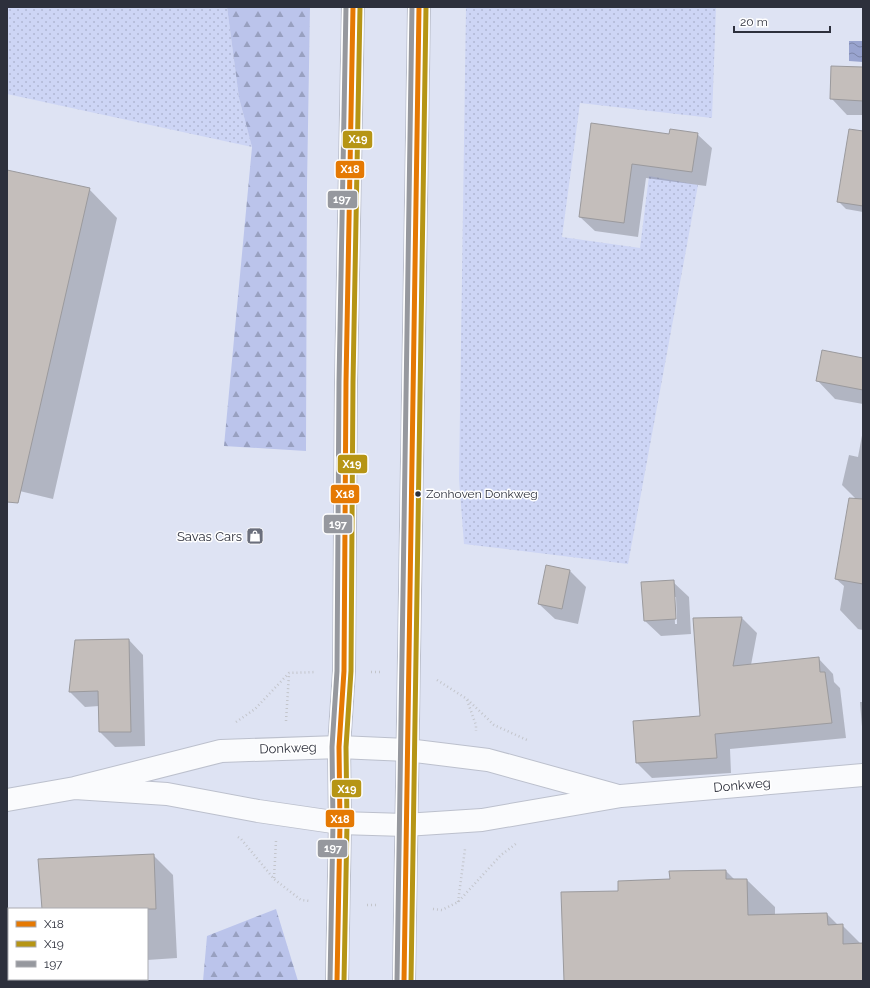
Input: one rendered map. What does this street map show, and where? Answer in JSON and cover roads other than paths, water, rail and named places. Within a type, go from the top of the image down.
[{"type":"main road","points":[[337,981],[340,823],[339,747],[344,671],[346,366],[353,7]]},
{"type":"main road","points":[[404,981],[405,825],[419,7]]},
{"type":"main road","name":"Donkweg","points":[[7,800],[75,788],[221,751],[339,747],[407,750],[488,760],[621,796]]},
{"type":"main road","name":"Donkweg","points":[[75,788],[167,794],[258,811],[340,823],[405,825],[482,820],[621,796],[863,775]]},
{"type":"water","points":[[849,41],[863,41],[863,62],[849,61]]},
{"type":"place","name":"Zonhoven Donkweg","points":[[418,494]]},
{"type":"place","name":"Savas Cars","points":[[255,536]]}]
